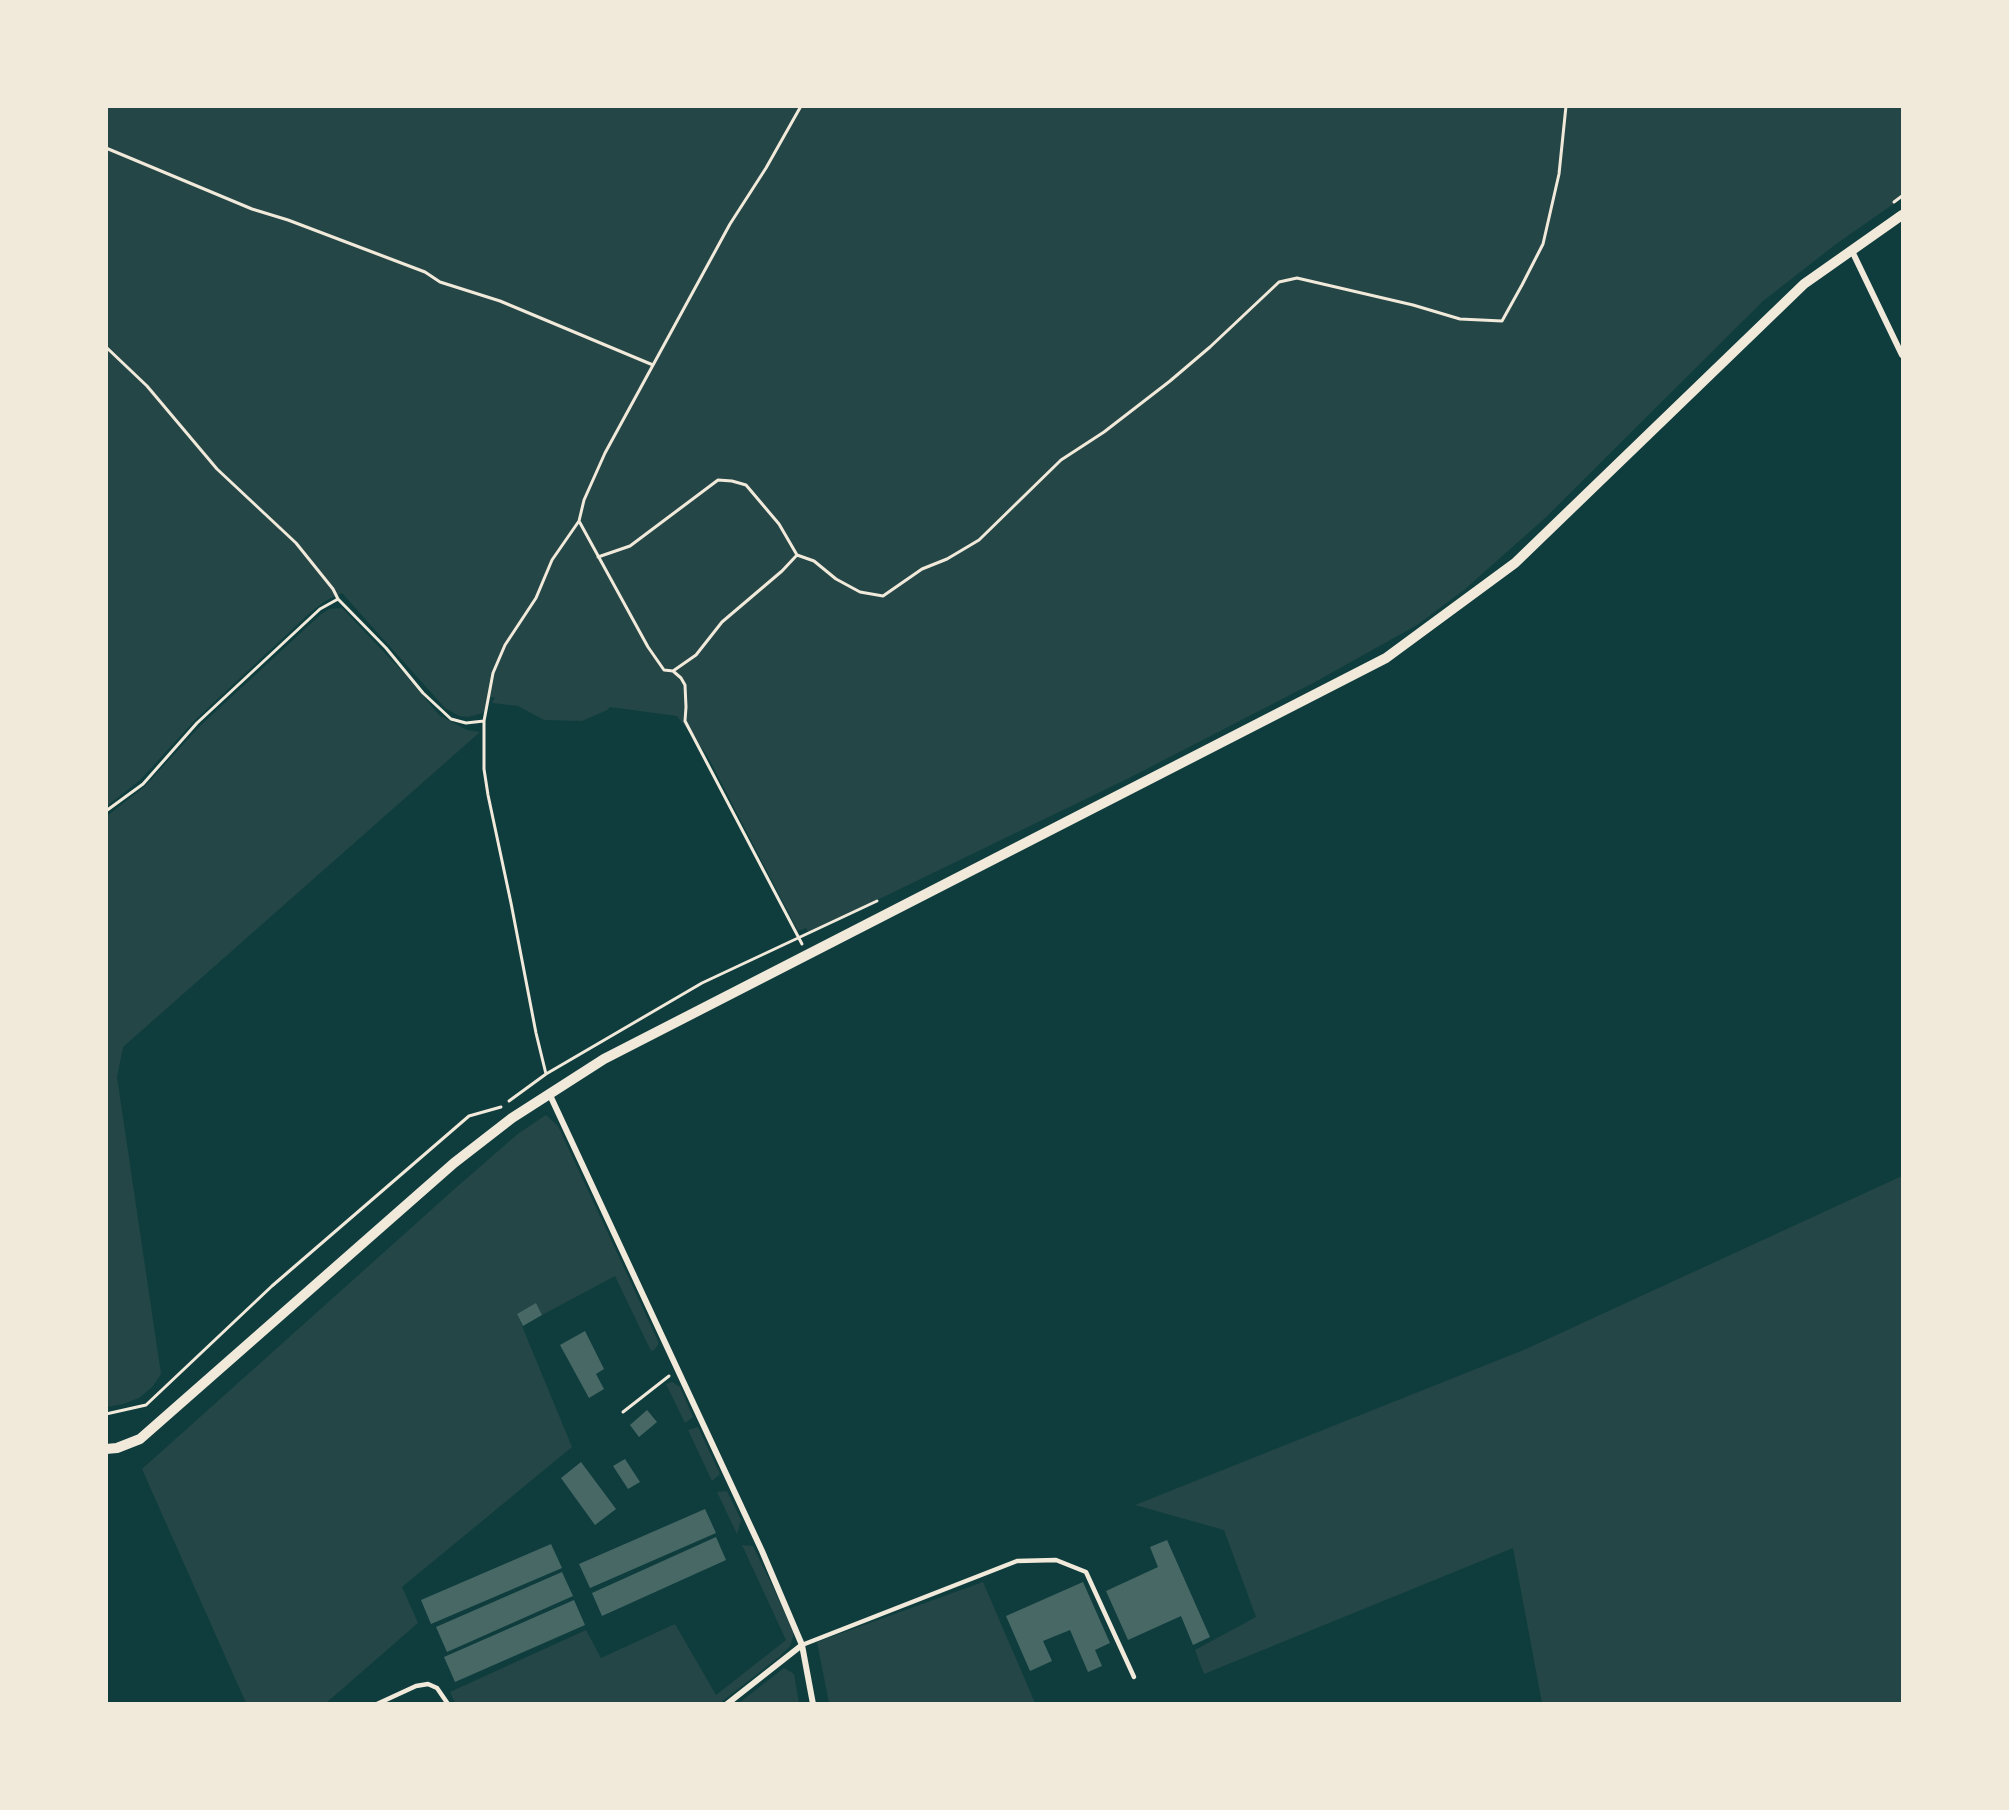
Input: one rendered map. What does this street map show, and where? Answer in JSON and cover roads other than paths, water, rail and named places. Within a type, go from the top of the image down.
[{"type":"street","points":[[106,1449],[117,1448],[140,1439],[454,1162],[512,1118],[604,1059],[1386,658],[1515,563],[1804,284],[1902,215]]},
{"type":"street","points":[[1852,251],[1902,355]]},
{"type":"street","points":[[549,1094],[762,1551],[802,1645],[813,1704]]},
{"type":"street","points":[[727,1704],[802,1645]]},
{"type":"lane","points":[[802,1645],[1017,1561],[1056,1560],[1086,1572],[1134,1677]]},
{"type":"lane","points":[[377,1704],[416,1686],[428,1684],[437,1688],[448,1704]]}]
